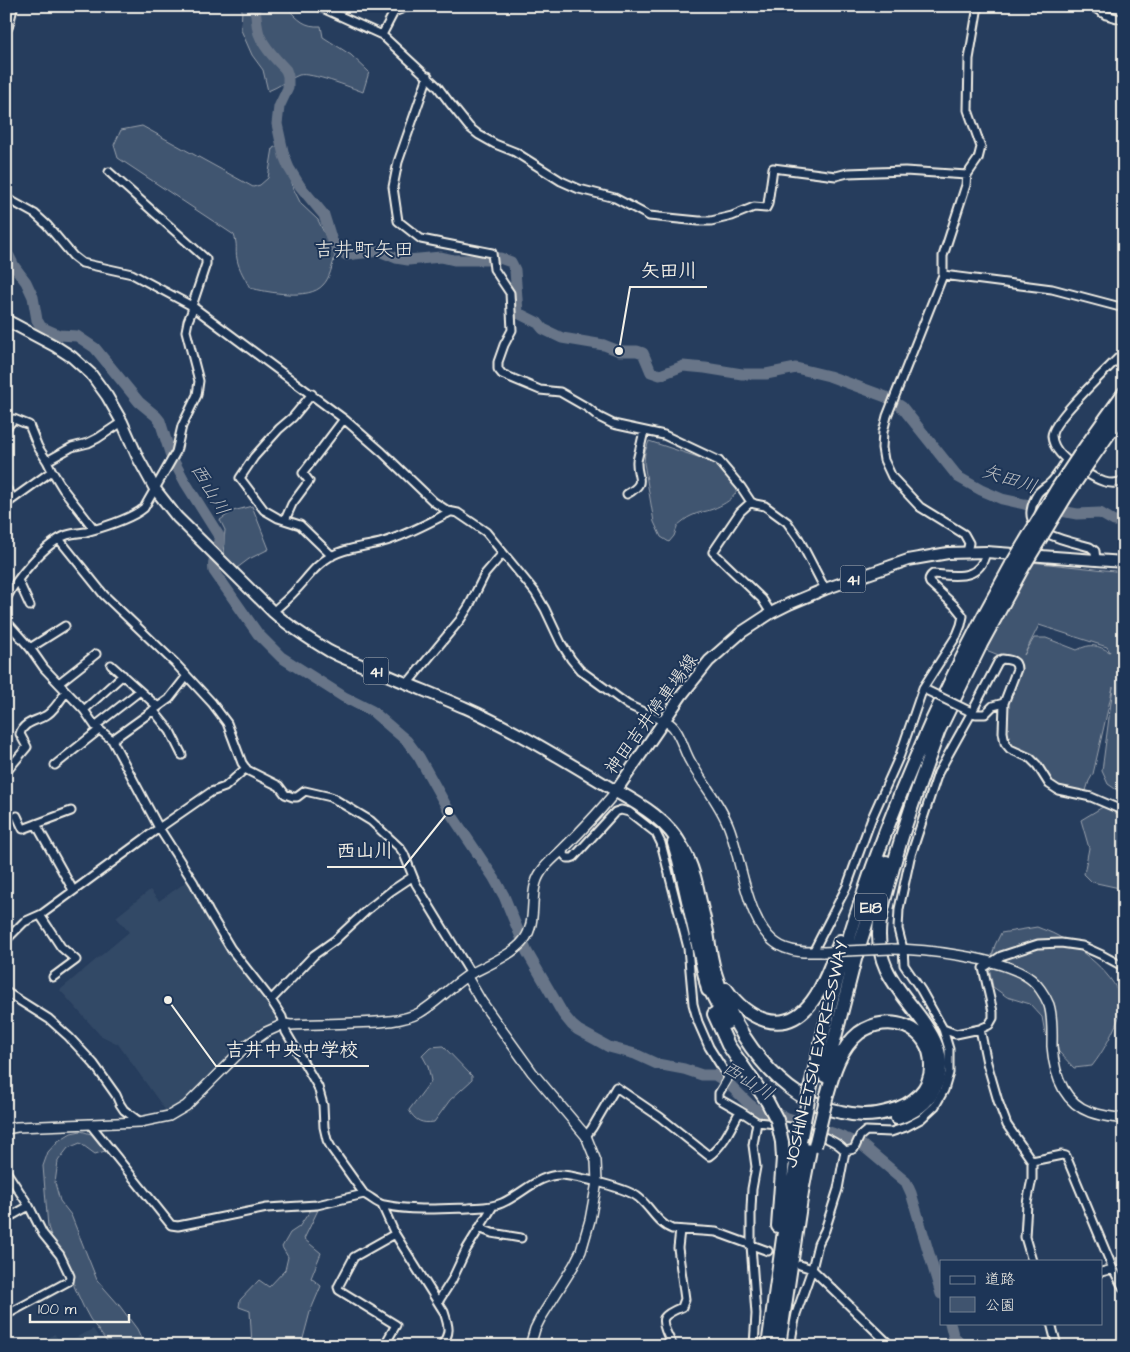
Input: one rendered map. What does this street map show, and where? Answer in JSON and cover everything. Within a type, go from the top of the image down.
[{"type":"highway","points":[[6,26],[11,6]]},
{"type":"highway","name":"JOSHIN-ETSU EXPRESSWAY","points":[[1084,459],[1124,392]]},
{"type":"highway","name":"JOSHIN-ETSU EXPRESSWAY","points":[[779,1346],[809,1143],[819,1093],[842,1004],[870,909],[903,818],[940,727],[1017,565],[1057,489],[1124,412]]},
{"type":"highway","name":"JOSHIN-ETSU EXPRESSWAY","points":[[819,1093],[831,1002],[856,914],[875,859],[910,769],[951,680],[991,600],[1017,565]]},
{"type":"highway","points":[[706,982],[730,1028],[749,1057],[773,1085],[802,1106],[838,1120],[864,1123],[890,1120],[902,1116],[914,1111],[926,1100],[936,1086],[940,1074],[939,1053],[929,1029],[898,989],[886,968],[879,944],[879,932],[884,899],[907,819],[940,727]]},
{"type":"highway","points":[[712,959],[728,992],[752,1015],[780,1022],[789,1020],[807,1007],[815,997],[826,976],[892,805],[910,769]]},
{"type":"highway","points":[[616,791],[649,810],[671,831],[680,843],[692,869],[716,975],[728,1008],[754,1051],[785,1085],[821,1107],[860,1115],[886,1112],[908,1104],[922,1092],[928,1083],[932,1063],[926,1043],[911,1028],[901,1024],[891,1022],[870,1026],[850,1042],[819,1093]]},
{"type":"highway","points":[[663,823],[672,839],[679,860],[706,982],[716,1017],[728,1045],[767,1101],[776,1120],[782,1142],[781,1184],[768,1346]]},
{"type":"highway","name":"JOSHIN-ETSU EXPRESSWAY","points":[[768,1346],[783,1238],[809,1143]]},
{"type":"main road","name":"神田吉井停車場線","points":[[6,320],[55,346],[72,357],[91,374],[107,396],[122,422],[138,458],[155,489],[177,517],[272,612],[302,635],[330,651],[352,662],[466,708],[508,728],[616,791],[663,721],[694,678],[709,661],[742,632],[770,613],[789,604],[825,589],[908,560],[948,553],[986,552],[1124,562]]},
{"type":"street","points":[[318,6],[382,35],[428,76],[463,121],[479,135],[515,152],[561,181],[579,189],[615,198],[650,216],[711,221],[732,216],[754,207],[766,208],[773,168],[836,176],[848,173],[905,171],[967,175]]},
{"type":"street","points":[[382,35],[394,12],[409,6]]},
{"type":"street","points":[[967,552],[969,543],[964,534],[920,507],[892,477],[884,460],[882,432],[943,275],[943,256],[966,185],[967,175],[978,160],[982,147],[968,110],[969,59],[978,6]]},
{"type":"street","points":[[1092,6],[1106,15],[1124,20]]},
{"type":"street","points":[[428,76],[396,170],[393,187],[398,222],[421,239],[492,253],[494,269],[510,293],[512,330],[498,362],[498,370],[502,374],[540,390],[560,392],[613,424],[664,435],[719,461],[751,502],[765,506],[787,522],[799,539],[825,589]]},
{"type":"street","points":[[6,599],[18,580],[48,546],[59,538],[94,529],[137,514],[144,508],[176,452],[182,426],[197,395],[199,381],[186,331],[206,259],[109,172]]},
{"type":"street","points":[[6,198],[35,214],[82,263],[132,274],[192,306],[344,418],[434,502],[450,512],[458,513],[486,532],[535,592],[561,643],[580,670],[628,705],[671,724],[689,760],[729,826],[748,897],[761,927],[774,942],[784,948],[799,952],[902,949],[956,955],[1013,969],[1030,978],[1041,990],[1048,1004],[1051,1015],[1053,1058],[1056,1073],[1066,1094],[1076,1104],[1088,1111],[1124,1119]]},
{"type":"street","points":[[943,275],[1052,289],[1124,308]]},
{"type":"street","points":[[1124,352],[1063,415],[1054,428],[1052,436],[1054,445],[1066,461],[1096,479],[1107,483],[1120,483],[1124,480]]},
{"type":"street","points":[[312,394],[293,417],[254,456],[240,478],[264,510],[278,518],[300,525],[332,556]]},
{"type":"street","points":[[285,520],[292,504],[309,481],[303,473],[344,418]]},
{"type":"street","points":[[6,428],[14,419],[29,425],[38,447],[63,489],[94,529]]},
{"type":"street","points":[[48,461],[72,447],[98,438],[122,422]]},
{"type":"street","points":[[627,494],[637,488],[640,480],[636,466],[644,431]]},
{"type":"street","points":[[1066,461],[1052,482],[1044,487],[1033,501],[1032,521],[1036,527],[1052,536],[1095,550],[1096,560]]},
{"type":"street","points":[[6,504],[52,471]]},
{"type":"street","points":[[6,488],[13,498]]},
{"type":"street","points":[[751,502],[740,512],[713,552],[762,599],[770,613]]},
{"type":"street","points":[[272,612],[320,564],[332,556],[345,550],[400,537],[450,512]]},
{"type":"street","points":[[59,538],[104,595],[212,703],[227,723],[242,763],[250,772],[279,786],[285,794],[293,797],[297,797],[305,792],[325,794],[332,797],[370,821],[400,848],[412,877],[469,975],[481,1001],[532,1072],[586,1136],[596,1161],[597,1182],[590,1220],[581,1251],[540,1319],[530,1346]]},
{"type":"street","points":[[813,952],[847,886],[871,820],[926,690],[961,625],[963,616],[928,580],[933,574],[953,576],[967,575],[974,572],[984,560],[986,552]]},
{"type":"street","points":[[408,684],[460,620],[485,574],[503,553]]},
{"type":"street","points":[[18,580],[30,606]]},
{"type":"street","points":[[6,621],[30,648],[44,668],[84,710],[97,728],[112,740],[159,828],[194,883],[231,950],[271,1000],[282,1017],[286,1032],[322,1097],[324,1128],[327,1140],[364,1194],[382,1205],[408,1209],[493,1206],[511,1198],[543,1179],[562,1175],[597,1182],[630,1192],[639,1198],[667,1227],[680,1230],[716,1232],[768,1251]]},
{"type":"street","points":[[30,648],[65,626]]},
{"type":"street","points":[[58,683],[96,654]]},
{"type":"street","points":[[846,1151],[854,1149],[860,1136],[866,1131],[890,1132],[906,1128],[921,1119],[935,1106],[944,1090],[949,1073],[949,1049],[943,1030],[921,990],[904,965],[898,929],[899,908],[910,858],[938,772],[970,711],[1002,658],[1014,661],[1017,665],[1004,703],[1003,732],[1005,743],[1010,749],[1030,758],[1037,765],[1049,784],[1058,790],[1091,797],[1124,811]]},
{"type":"street","points":[[111,665],[140,691],[155,708],[170,731],[182,755]]},
{"type":"street","points":[[84,710],[123,675]]},
{"type":"street","points":[[112,740],[169,699],[187,676]]},
{"type":"street","points":[[926,690],[981,715],[994,706],[1004,703]]},
{"type":"street","points":[[55,765],[140,691]]},
{"type":"street","points":[[6,772],[27,747],[20,734],[21,730],[31,722],[48,714],[66,692]]},
{"type":"street","points":[[6,940],[24,922],[40,915],[211,792],[225,787],[246,768]]},
{"type":"street","points":[[6,1130],[140,1122],[169,1116],[193,1100],[247,1045],[266,1032],[284,1024],[378,1022],[403,1018],[418,1013],[469,975],[519,947],[530,931],[536,880],[551,860],[616,791]]},
{"type":"street","points":[[561,851],[567,858],[574,857],[618,810],[629,812],[656,833],[661,844],[688,948],[692,1004],[709,1047],[728,1078],[719,1093],[719,1098],[757,1122],[794,1127],[826,1138],[841,1145],[846,1151]]},
{"type":"street","points":[[17,816],[23,829],[71,811]]},
{"type":"street","points":[[36,824],[73,890]]},
{"type":"street","points":[[271,1000],[314,954],[335,940],[391,891],[412,877]]},
{"type":"street","points":[[40,915],[61,946],[76,960],[53,977]]},
{"type":"street","points":[[943,1030],[956,1034],[989,1025],[993,1018],[983,968],[1001,956],[1038,944],[1062,943],[1082,946],[1124,967]]},
{"type":"street","points":[[6,992],[49,1019],[69,1037],[94,1064],[124,1110],[140,1122]]},
{"type":"street","points":[[980,1029],[986,1063],[1007,1125],[1032,1161],[1032,1179],[1027,1203],[1025,1237],[1032,1260]]},
{"type":"street","points":[[586,1136],[616,1087],[660,1116],[709,1156],[723,1142],[740,1111]]},
{"type":"street","points":[[754,1346],[756,1314],[751,1245],[752,1189],[756,1168],[753,1145],[757,1122]]},
{"type":"street","points":[[90,1124],[171,1225],[184,1225],[267,1208],[317,1204],[364,1194]]},
{"type":"street","points":[[791,1346],[796,1314],[838,1189],[846,1151]]},
{"type":"street","points":[[1032,1161],[1062,1155],[1066,1156],[1112,1269],[1124,1289]]},
{"type":"street","points":[[6,1171],[29,1206],[43,1234],[60,1255],[70,1276],[69,1281],[6,1315]]},
{"type":"street","points":[[382,1205],[395,1234],[444,1312],[448,1324],[450,1346]]},
{"type":"street","points":[[6,1219],[29,1206]]},
{"type":"street","points":[[438,1302],[452,1280],[466,1250],[493,1206]]},
{"type":"street","points":[[479,1228],[492,1233],[521,1238]]},
{"type":"street","points":[[673,1346],[663,1321],[665,1316],[682,1306],[685,1299],[678,1248],[680,1230]]},
{"type":"street","points":[[384,1346],[396,1325],[339,1290],[338,1287],[354,1257],[395,1234]]},
{"type":"street","points":[[800,1265],[812,1270],[891,1346]]},
{"type":"street","points":[[1102,1272],[1112,1269]]},
{"type":"street","points":[[1050,1324],[1057,1346]]},
{"type":"street","points":[[440,1346],[448,1337]]},
{"type":"shaded area","points":[[189,880],[275,1009],[279,1018],[277,1022],[258,1029],[201,1086],[180,1104],[166,1111],[118,1044],[100,1035],[60,990],[129,932],[116,917],[150,890],[159,901]]},
{"type":"shaded area","points":[[93,1329],[105,1346],[38,1346],[54,1334],[63,1344]]},
{"type":"green space","points":[[240,6],[287,6],[302,22],[321,26],[323,37],[351,55],[369,72],[363,92],[331,80],[305,75],[299,75],[268,91],[263,70],[252,55],[241,30],[242,9]]},
{"type":"green space","points":[[142,126],[253,187],[260,185],[268,178],[273,148],[279,145],[286,149],[291,159],[290,176],[294,190],[301,204],[318,220],[335,256],[329,275],[323,285],[317,290],[298,294],[277,293],[250,288],[238,263],[234,235],[118,158],[114,145],[121,130]]},
{"type":"green space","points":[[649,441],[722,465],[735,471],[737,478],[737,490],[731,499],[713,509],[686,519],[678,525],[674,536],[669,542],[661,537],[654,522],[644,463]]},
{"type":"green space","points":[[252,506],[269,549],[249,559],[237,568],[223,555],[225,530],[220,520],[233,511]]},
{"type":"green space","points":[[1030,562],[1124,572],[1124,795],[1108,784],[1102,771],[1113,687],[1093,774],[1085,794],[1059,788],[1051,783],[1039,764],[1007,741],[1006,704],[1019,663],[986,650]],"holes":[[[1039,625],[1107,647],[1110,652],[1094,646],[1086,646],[1077,650],[1046,638],[1034,638],[1024,655]]]},
{"type":"green space","points":[[1106,805],[1124,814],[1124,889],[1092,882],[1084,874],[1089,848],[1081,820]]},
{"type":"green space","points":[[1037,927],[1058,936],[1090,958],[1110,978],[1117,989],[1121,1001],[1121,1012],[1106,1045],[1092,1066],[1074,1068],[1045,1033],[1042,1017],[1030,1004],[1007,997],[993,987],[989,967],[995,945],[1001,933]]},
{"type":"green space","points":[[443,1046],[472,1076],[472,1080],[450,1100],[434,1122],[426,1123],[416,1119],[409,1110],[431,1081],[428,1066],[422,1055],[430,1047]]},
{"type":"green space","points":[[81,1131],[91,1134],[105,1151],[95,1154],[80,1143],[68,1148],[58,1161],[55,1183],[60,1201],[71,1215],[97,1280],[137,1329],[145,1346],[110,1346],[83,1306],[74,1286],[74,1276],[63,1254],[53,1241],[48,1227],[43,1166],[48,1152],[58,1141],[71,1133]]},
{"type":"green space","points":[[318,1210],[304,1239],[321,1253],[311,1278],[321,1286],[310,1312],[301,1346],[252,1346],[250,1311],[239,1307],[240,1300],[259,1280],[269,1287],[285,1270],[288,1257],[282,1247],[290,1233],[299,1227],[310,1211]]},
{"type":"waterway","name":"矢田川","points":[[254,6],[261,39],[271,54],[286,70],[288,76],[288,88],[279,107],[277,124],[284,156],[300,186],[324,215],[332,241],[346,255],[379,251],[396,258],[408,260],[441,257],[454,260],[500,258],[511,262],[515,270],[518,313],[538,323],[543,329],[562,338],[604,345],[619,351],[643,353],[651,372],[660,375],[683,366],[742,374],[766,374],[796,368],[829,376],[886,397],[902,407],[958,477],[981,490],[1002,499],[1024,504],[1077,514],[1100,513],[1114,521],[1124,521]]},
{"type":"waterway","name":"西山川","points":[[6,254],[26,282],[33,297],[37,320],[41,327],[59,335],[77,336],[95,348],[139,402],[160,421],[171,456],[219,536],[213,566],[214,571],[258,634],[281,657],[344,697],[372,711],[407,741],[419,757],[449,811],[494,878],[504,896],[527,952],[563,1014],[572,1025],[609,1047],[635,1054],[657,1064],[684,1069],[702,1075],[715,1075],[728,1083],[761,1113],[779,1115],[862,1145],[906,1182],[940,1291]]},
{"type":"waterway","name":"西山川","points":[[950,1324],[953,1335],[960,1346]]},
{"type":"place","name":"矢田川","points":[[619,351]]},
{"type":"place","name":"西山川","points":[[449,811]]},
{"type":"place","name":"吉井中央中学校","points":[[168,1000]]},
{"type":"district","name":"吉井町矢田","points":[[364,249]]}]
